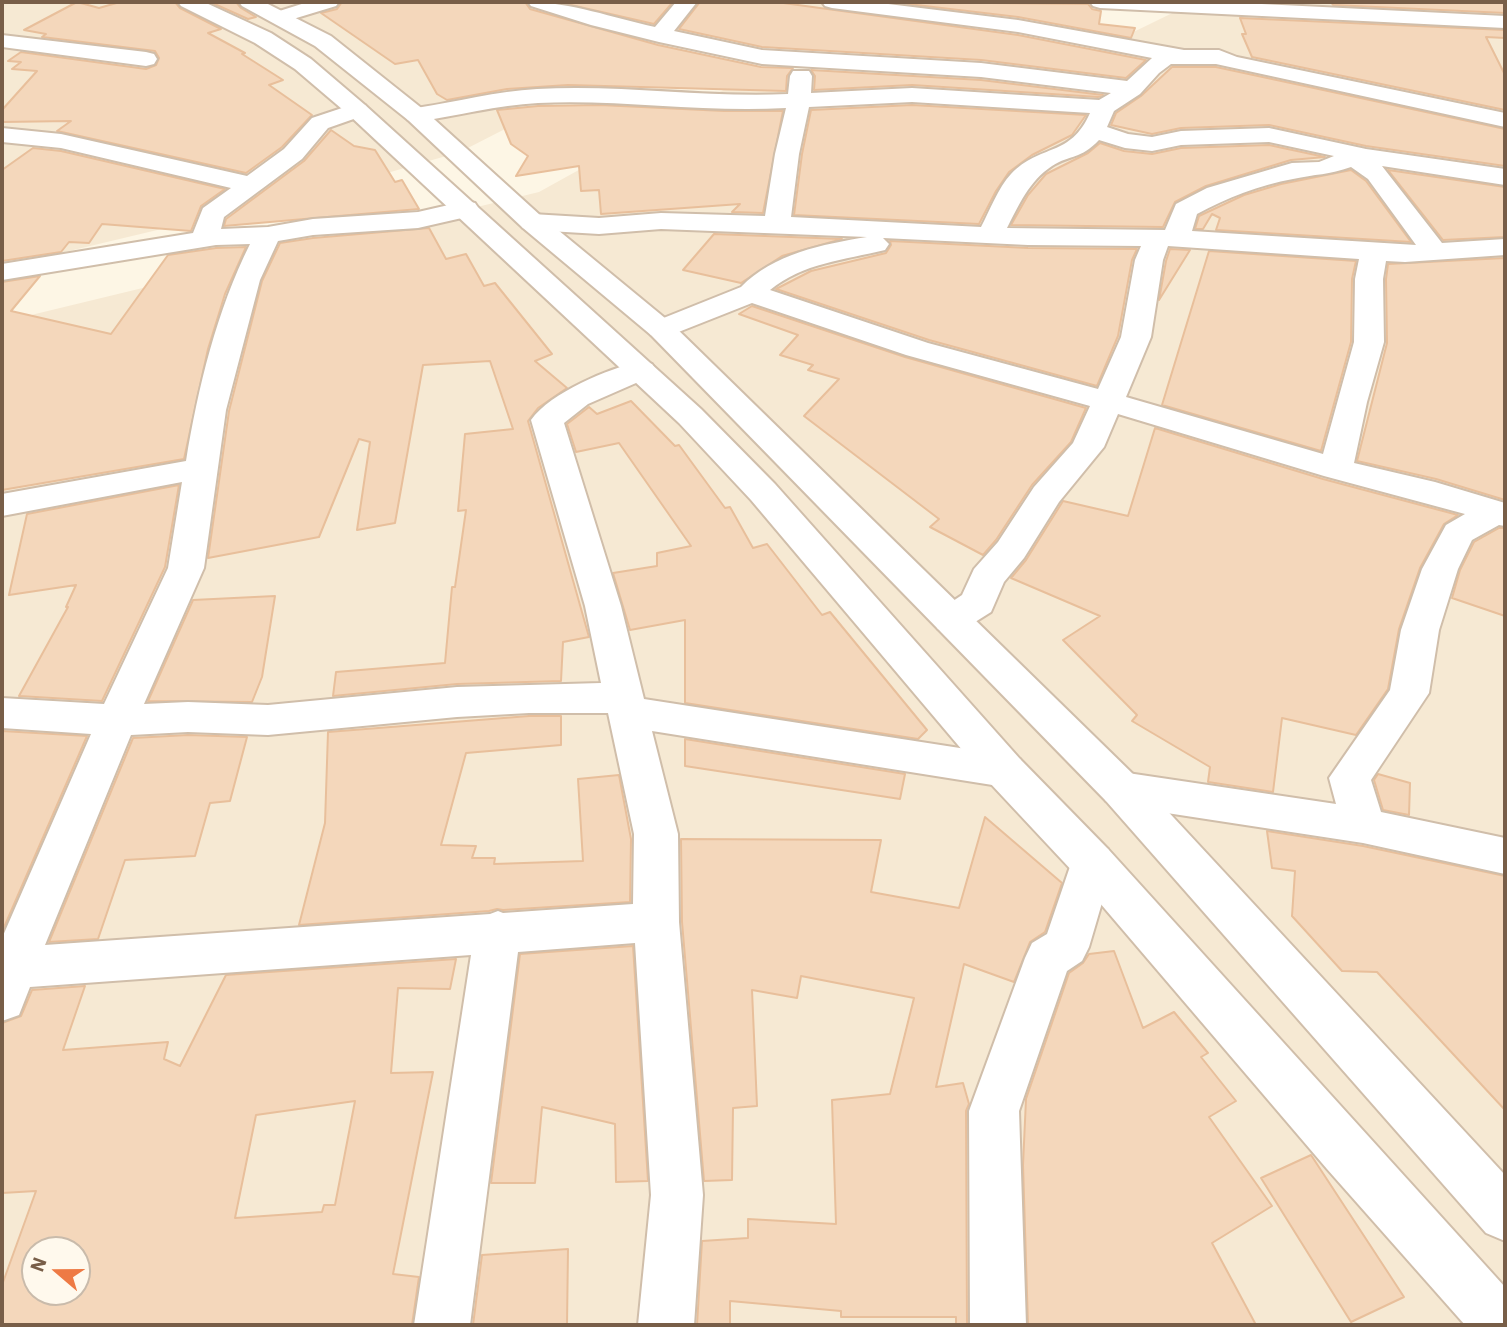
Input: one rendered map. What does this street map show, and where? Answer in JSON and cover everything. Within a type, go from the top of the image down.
[{"type":"street","points":[[188,2],[263,38],[303,64],[466,209],[690,416],[763,492],[1005,771],[1092,862],[1345,1151],[1502,1325]]},
{"type":"street","points":[[249,2],[323,41],[416,115],[532,222],[661,328],[1121,789],[1505,1214]]},
{"type":"street","points":[[280,17],[329,2]]},
{"type":"street","points":[[538,2],[659,36],[762,57],[1007,72],[1132,89]]},
{"type":"street","points":[[659,36],[687,2]]},
{"type":"street","points":[[832,2],[1018,26],[1184,57]]},
{"type":"street","points":[[1100,2],[1505,22]]},
{"type":"street","points":[[1209,7],[1219,57]]},
{"type":"street","points":[[2,41],[146,59]]},
{"type":"street","points":[[991,233],[1020,180],[1044,160],[1077,149],[1094,131],[1104,107],[1132,89],[1151,68],[1166,58],[1219,57],[1231,62],[1505,120]]},
{"type":"street","points":[[777,224],[799,101],[802,60]]},
{"type":"street","points":[[416,115],[536,96],[644,96],[753,103],[912,95],[1104,107]]},
{"type":"street","points":[[204,239],[212,214],[293,154],[320,123],[357,110]]},
{"type":"street","points":[[1094,131],[1125,141],[1152,144],[1181,138],[1269,135],[1360,156],[1505,177]]},
{"type":"street","points":[[2,135],[61,141],[111,151],[251,185]]},
{"type":"street","points":[[951,620],[978,603],[987,578],[1011,550],[1046,495],[1088,447],[1136,337],[1149,260],[1185,210],[1216,193],[1292,171],[1322,169],[1360,156]]},
{"type":"street","points":[[1360,156],[1377,174],[1435,252]]},
{"type":"street","points":[[2,272],[204,239],[268,235],[313,227],[418,220],[466,209]]},
{"type":"street","points":[[532,222],[599,226],[661,221],[991,233],[1028,237],[1167,238],[1287,244],[1374,253],[1505,247]]},
{"type":"street","points":[[661,328],[751,293],[758,283],[783,269],[827,253],[950,233]]},
{"type":"street","points":[[268,235],[246,280],[210,410],[186,568],[117,720],[7,984],[498,931],[656,922]]},
{"type":"street","points":[[1336,469],[1350,402],[1369,341],[1369,279],[1374,253]]},
{"type":"street","points":[[751,293],[917,349],[1336,469],[1423,490],[1500,514]]},
{"type":"street","points":[[641,370],[577,397],[547,420],[603,606],[656,834],[656,922],[677,1195],[666,1325]]},
{"type":"street","points":[[2,505],[203,468]]},
{"type":"street","points":[[1363,826],[1350,778],[1409,693],[1420,630],[1440,569],[1458,533],[1500,514]]},
{"type":"street","points":[[2,713],[117,720],[188,717],[268,720],[529,698],[627,705],[1005,771]]},
{"type":"street","points":[[1121,789],[1363,826],[1505,856]]},
{"type":"street","points":[[998,1325],[994,1111],[1048,958],[1066,947],[1092,862]]},
{"type":"street","points":[[442,1325],[498,931]]},
{"type":"shaded area","points":[[2,2],[1063,2],[1020,22],[683,38],[460,152],[342,186],[2,267]]},
{"type":"shaded area","points":[[1195,2],[1505,2],[1505,1325],[2,1325],[2,315],[27,316],[539,192],[754,73],[1076,60]]},
{"type":"building","points":[[77,2],[99,8],[120,2],[175,2],[180,8],[221,29],[208,33],[245,53],[242,54],[283,80],[269,85],[312,115],[282,147],[246,173],[57,131],[71,121],[2,122],[2,110],[37,71],[12,69],[21,62],[8,61],[21,52],[146,69],[156,65],[159,58],[155,51],[42,37],[46,34],[24,30]]},
{"type":"building","points":[[210,2],[236,2],[256,17],[248,19]]},
{"type":"building","points":[[342,2],[525,2],[530,9],[658,45],[761,67],[793,68],[787,76],[786,91],[568,85],[507,89],[447,100],[437,94],[418,60],[395,64],[321,13],[337,9]]},
{"type":"building","points":[[558,2],[673,2],[654,24]]},
{"type":"building","points":[[700,2],[776,2],[1018,35],[1146,60],[1126,78],[981,60],[762,47],[679,29]]},
{"type":"building","points":[[891,2],[1088,4],[1092,9],[1101,11],[1099,24],[1135,28],[1131,38],[1018,17]]},
{"type":"building","points":[[1331,2],[1505,2],[1505,13],[1333,5]]},
{"type":"building","points":[[1240,18],[1505,30],[1505,38],[1486,37],[1505,75],[1505,110],[1252,57],[1242,34],[1246,34]]},
{"type":"building","points":[[1172,67],[1216,67],[1505,129],[1505,166],[1366,146],[1269,125],[1181,128],[1152,134],[1111,125],[1116,113],[1141,96]]},
{"type":"building","points":[[811,70],[981,80],[1103,95],[1098,97],[912,85],[814,90],[815,76]]},
{"type":"building","points":[[600,105],[783,111],[763,213],[732,212],[740,204],[601,214],[599,190],[581,191],[579,166],[516,176],[528,156],[511,144],[497,110]]},
{"type":"building","points":[[912,105],[1086,115],[1072,135],[1032,155],[1009,172],[979,224],[794,215],[811,110]]},
{"type":"building","points":[[331,130],[354,146],[375,150],[395,182],[402,180],[419,209],[224,226],[226,219],[304,161]]},
{"type":"building","points":[[1100,143],[1124,151],[1152,154],[1181,148],[1269,145],[1325,157],[1291,160],[1206,186],[1175,202],[1163,227],[1011,225],[1028,195],[1046,174],[1088,153]]},
{"type":"building","points":[[33,148],[61,151],[225,189],[201,206],[191,231],[102,224],[89,243],[69,242],[61,252],[2,261],[2,170]]},
{"type":"building","points":[[1351,170],[1366,181],[1411,242],[1216,230],[1220,218],[1212,214],[1203,229],[1195,229],[1199,216],[1244,195],[1281,184]]},
{"type":"building","points":[[1388,170],[1505,187],[1505,237],[1443,240]]},
{"type":"building","points":[[429,228],[446,259],[466,254],[484,286],[495,283],[552,354],[535,361],[567,388],[538,408],[528,421],[589,637],[563,642],[561,681],[457,684],[333,696],[336,672],[445,663],[452,587],[455,587],[466,510],[458,511],[465,434],[513,429],[490,361],[423,365],[395,523],[357,530],[370,442],[359,439],[319,537],[208,558],[229,411],[262,281],[280,243]]},
{"type":"building","points":[[714,234],[842,239],[782,256],[741,283],[683,270]]},
{"type":"building","points":[[890,241],[1028,248],[1137,249],[1132,260],[1118,336],[1097,386],[929,340],[776,289],[811,271],[886,253],[891,245]]},
{"type":"building","points":[[246,247],[225,294],[208,349],[184,459],[2,490],[2,282],[40,276],[11,311],[111,334],[168,255]]},
{"type":"building","points":[[1170,249],[1190,250],[1159,300],[1166,261]]},
{"type":"building","points":[[1209,251],[1356,261],[1352,279],[1351,342],[1321,451],[1162,405]]},
{"type":"building","points":[[1505,258],[1505,500],[1436,479],[1357,461],[1387,343],[1388,264]]},
{"type":"building","points":[[752,306],[905,357],[1086,408],[1071,442],[1032,485],[983,555],[930,527],[939,519],[804,416],[839,379],[808,370],[813,365],[780,355],[798,335],[739,314]]},
{"type":"building","points":[[631,401],[675,446],[679,445],[725,508],[730,507],[753,548],[767,544],[822,615],[830,612],[927,730],[918,739],[685,703],[685,620],[630,630],[613,573],[657,566],[657,553],[691,546],[619,443],[576,452],[567,424],[589,407],[597,414]]},
{"type":"building","points":[[1155,428],[1323,479],[1458,515],[1444,524],[1420,568],[1399,629],[1388,689],[1356,735],[1282,718],[1273,792],[1208,782],[1210,767],[1132,721],[1137,715],[1063,640],[1100,616],[1011,578],[1026,560],[1063,501],[1128,516]]},
{"type":"building","points":[[179,485],[165,567],[102,701],[19,696],[68,607],[76,585],[9,595],[27,514]]},
{"type":"building","points":[[1499,528],[1505,528],[1505,616],[1452,598],[1460,570],[1474,542]]},
{"type":"building","points":[[275,596],[262,677],[252,702],[148,701],[193,600]]},
{"type":"building","points":[[529,716],[561,716],[561,745],[466,753],[441,845],[476,846],[472,858],[495,858],[494,864],[583,861],[578,779],[619,775],[631,839],[630,902],[497,909],[299,925],[325,823],[328,732]]},
{"type":"building","points":[[2,731],[87,736],[2,932]]},
{"type":"building","points":[[188,735],[247,737],[230,801],[210,803],[195,856],[125,860],[98,939],[49,942],[133,738]]},
{"type":"building","points":[[685,739],[905,774],[900,799],[685,766]]},
{"type":"building","points":[[1378,774],[1410,783],[1409,815],[1383,810],[1374,780]]},
{"type":"building","points":[[985,817],[1062,883],[1045,932],[1030,942],[1014,982],[964,964],[936,1087],[963,1083],[969,1104],[966,1111],[967,1325],[956,1325],[956,1317],[841,1317],[841,1311],[730,1301],[730,1325],[697,1325],[702,1241],[748,1238],[748,1219],[836,1224],[832,1100],[890,1094],[914,998],[801,976],[797,998],[752,990],[757,1106],[733,1108],[732,1180],[704,1181],[682,922],[681,839],[881,840],[871,892],[959,908]]},
{"type":"building","points":[[1267,831],[1363,846],[1505,876],[1505,1110],[1377,972],[1342,971],[1292,916],[1295,871],[1272,868]]},
{"type":"building","points":[[633,946],[648,1181],[616,1182],[615,1124],[542,1107],[535,1183],[491,1183],[520,954]]},
{"type":"building","points":[[1114,951],[1143,1028],[1174,1012],[1208,1053],[1201,1057],[1236,1101],[1209,1117],[1272,1206],[1212,1243],[1256,1325],[1028,1325],[1023,1165],[1026,1099],[1069,973],[1083,963],[1089,954]]},
{"type":"building","points":[[456,959],[450,989],[398,988],[391,1073],[433,1072],[393,1274],[419,1277],[412,1325],[2,1325],[2,1285],[36,1191],[2,1193],[2,1023],[21,1016],[32,990],[85,986],[63,1050],[168,1042],[164,1059],[180,1066],[226,975]],"holes":[[[355,1101],[335,1205],[324,1205],[322,1212],[235,1218],[256,1115]]]},
{"type":"building","points":[[1311,1155],[1404,1297],[1351,1322],[1261,1178]]},
{"type":"building","points":[[568,1249],[567,1325],[473,1325],[482,1255]]}]
